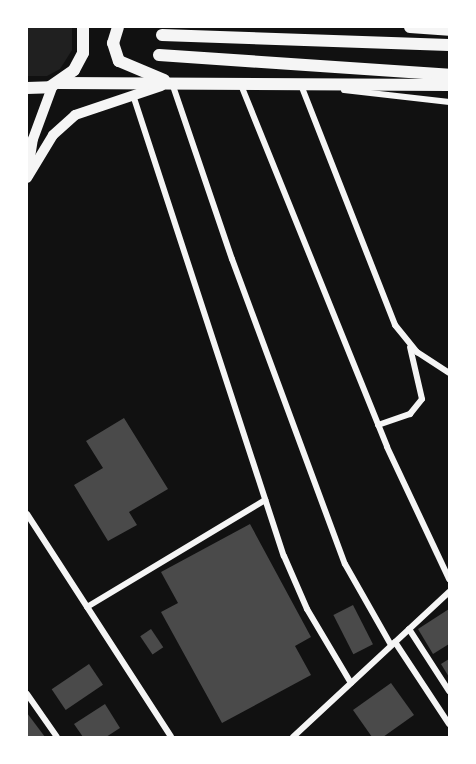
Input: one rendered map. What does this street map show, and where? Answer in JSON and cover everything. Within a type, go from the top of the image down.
[{"type":"highway","points":[[56,84],[79,62],[85,44],[83,27]]},
{"type":"highway","points":[[118,27],[113,43],[120,61],[172,83]]},
{"type":"highway","points":[[410,27],[449,30]]},
{"type":"highway","points":[[162,35],[449,45]]},
{"type":"highway","points":[[159,55],[449,75]]},
{"type":"highway","points":[[27,88],[56,84],[239,82],[449,85]]},
{"type":"main road","points":[[27,177],[46,144],[68,120],[94,105],[172,83]]},
{"type":"main road","points":[[27,177],[33,139],[56,84]]},
{"type":"street","points":[[239,82],[378,425],[449,579]]},
{"type":"street","points":[[172,83],[236,270],[345,564],[393,643],[449,724]]},
{"type":"street","points":[[449,102],[301,84],[395,325],[409,344],[449,373]]},
{"type":"street","points":[[132,94],[257,467],[265,500],[307,609],[351,683]]},
{"type":"street","points":[[378,425],[414,412],[422,399],[409,344]]},
{"type":"street","points":[[87,607],[265,500]]},
{"type":"street","points":[[27,514],[171,737]]},
{"type":"street","points":[[293,737],[449,592]]},
{"type":"street","points":[[409,629],[449,691]]},
{"type":"street","points":[[27,694],[57,737]]},
{"type":"shaded area","points":[[27,27],[72,27],[72,50],[60,69],[47,76],[27,76]]},
{"type":"building","points":[[124,418],[168,489],[129,512],[137,525],[108,541],[74,485],[103,468],[86,441]]},
{"type":"building","points":[[250,524],[311,637],[295,646],[311,675],[222,723],[161,612],[178,603],[161,572]]},
{"type":"building","points":[[353,605],[373,644],[353,654],[333,615]]},
{"type":"building","points":[[449,609],[449,644],[433,654],[418,629]]},
{"type":"building","points":[[151,629],[163,647],[153,655],[140,636]]},
{"type":"building","points":[[449,659],[449,677],[441,664]]},
{"type":"building","points":[[89,664],[103,685],[66,710],[52,689]]},
{"type":"building","points":[[391,683],[414,715],[383,737],[372,737],[353,710]]},
{"type":"building","points":[[105,704],[120,728],[106,737],[83,737],[74,724]]},
{"type":"building","points":[[27,713],[45,737],[27,737]]}]
